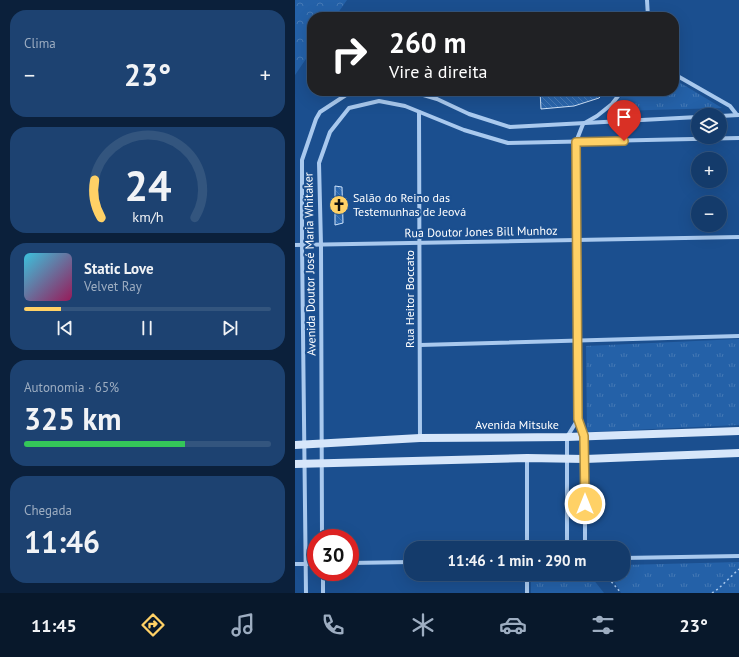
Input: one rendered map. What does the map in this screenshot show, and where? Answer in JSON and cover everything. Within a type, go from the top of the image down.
[{"type":"main road","name":"Avenida Mitsuke","points":[[295,446],[420,438],[567,437],[739,431]]},
{"type":"main road","points":[[295,464],[527,458],[585,460],[739,453]]},
{"type":"street","points":[[647,0],[648,12]]},
{"type":"street","points":[[679,77],[730,106],[738,115]]},
{"type":"street","name":"Avenida Doutor José Maria Whitaker","points":[[306,593],[302,160],[316,119],[320,112],[344,96]]},
{"type":"street","points":[[427,96],[437,99],[469,114],[510,127],[691,117]]},
{"type":"street","points":[[585,541],[584,436],[578,419],[576,142],[583,124],[597,116],[612,104],[618,96]]},
{"type":"street","name":"Avenida Doutor José Maria Whitaker","points":[[323,529],[319,163],[329,132],[349,108],[379,101],[405,106],[464,130],[508,143],[739,138]]},
{"type":"street","name":"Rua Heitor Boccato","points":[[419,112],[420,438]]},
{"type":"street","points":[[727,116],[738,115]]},
{"type":"street","name":"Rua Doutor Jones Bill Munhoz","points":[[295,245],[739,237]]},
{"type":"street","points":[[420,345],[739,336]]},
{"type":"street","points":[[567,541],[567,437],[578,419]]},
{"type":"street","points":[[527,458],[527,541]]},
{"type":"street","points":[[630,558],[739,556]]},
{"type":"street","points":[[359,563],[404,562]]},
{"type":"street","points":[[295,564],[305,564]]},
{"type":"street","points":[[323,581],[323,593]]},
{"type":"street","points":[[527,581],[527,593]]},
{"type":"path","points":[[712,593],[739,569]]},
{"type":"path","points":[[611,581],[621,593]]},
{"type":"green space","points":[[295,0],[347,0],[339,12],[307,12],[307,57],[295,75]]},
{"type":"green space","points":[[679,82],[722,108],[691,108],[615,111],[612,108],[622,96],[679,96]]},
{"type":"green space","points":[[739,339],[739,425],[587,432],[586,346]]},
{"type":"green space","points":[[739,562],[739,593],[621,593],[614,581],[630,581],[630,565]]},
{"type":"green space","points":[[531,581],[595,581],[604,593],[531,593]]},
{"type":"building","points":[[540,96],[601,96],[574,106],[541,109]]},
{"type":"building","name":"Salão do Reino das Testemunhas de Jeová","points":[[335,186],[342,187],[343,223],[335,225]]},
{"type":"place","name":"Salão do Reino das Testemunhas de Jeová","points":[[339,205]]},
{"type":"route","points":[[585,504],[584,436],[578,419],[576,142],[624,141]]}]
